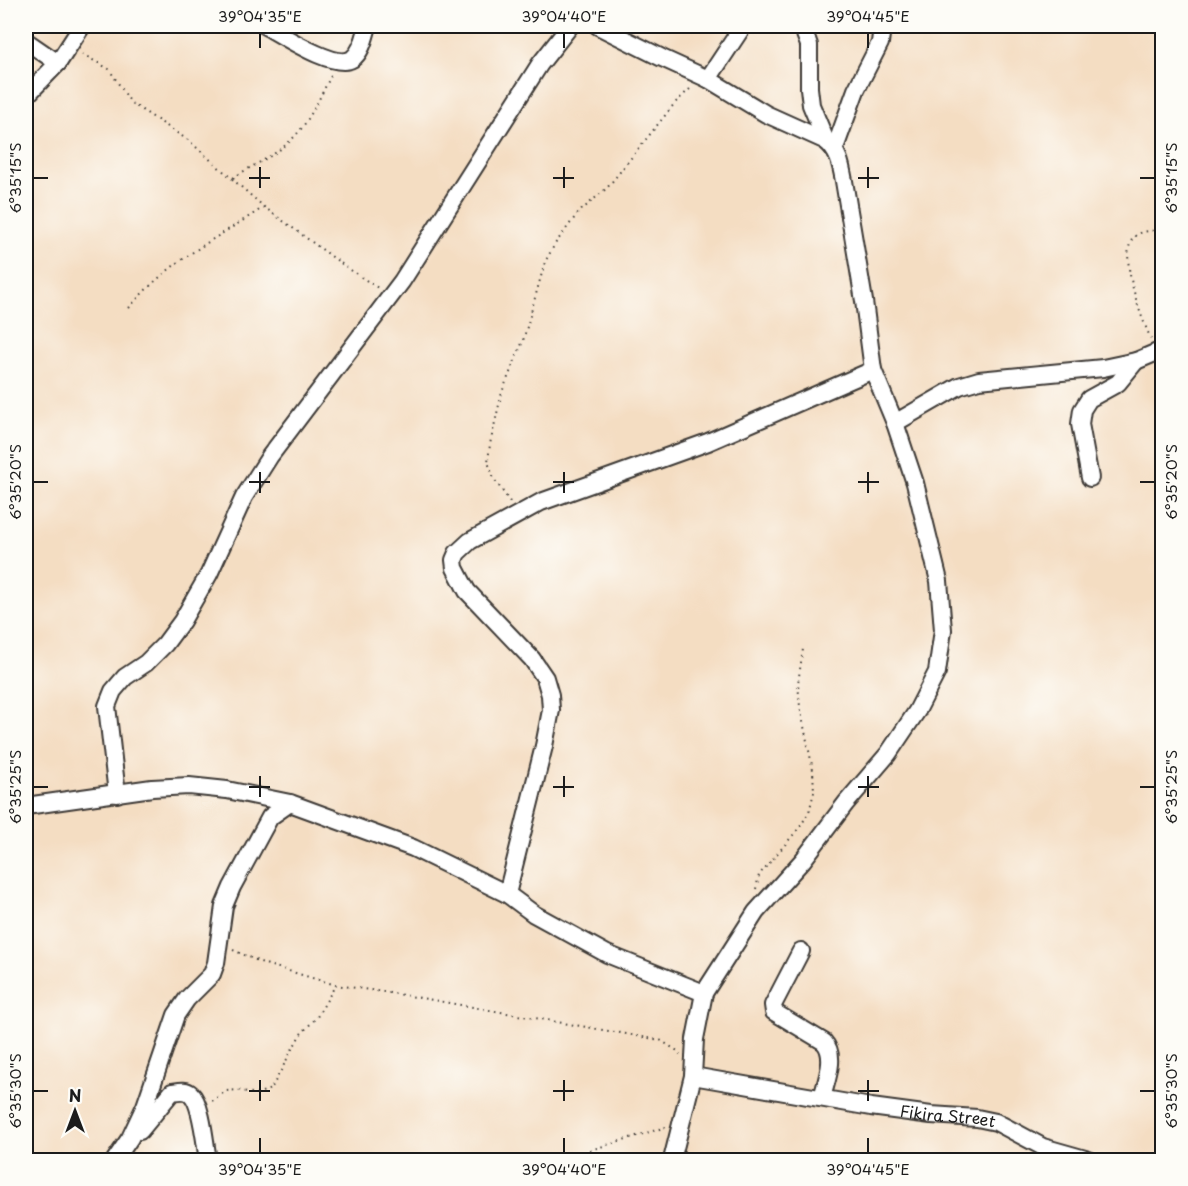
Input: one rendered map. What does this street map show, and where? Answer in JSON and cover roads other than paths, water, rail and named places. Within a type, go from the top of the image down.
[{"type":"street","points":[[26,96],[58,63],[82,26]]},
{"type":"street","points":[[265,26],[320,55],[339,62],[351,59],[361,48],[368,26]]},
{"type":"street","points":[[117,794],[107,706],[113,691],[125,677],[152,657],[182,621],[209,574],[254,479],[284,434],[390,296],[540,64],[570,26]]},
{"type":"street","points":[[598,26],[708,79],[766,114],[830,145]]},
{"type":"street","points":[[708,79],[738,37],[743,26]]},
{"type":"street","points":[[672,1161],[693,1076],[695,1040],[704,993],[756,912],[804,860],[846,803],[888,754],[917,711],[937,672],[943,630],[939,581],[915,483],[895,423],[873,370],[841,163],[811,105],[808,45],[802,26]]},
{"type":"street","points":[[830,145],[880,43],[882,26]]},
{"type":"street","points":[[26,41],[58,63]]},
{"type":"street","points":[[895,423],[959,386],[980,380],[1103,368],[1136,361],[1160,351]]},
{"type":"street","points":[[1090,478],[1080,424],[1082,410],[1089,399],[1118,383],[1136,361]]},
{"type":"street","points":[[507,894],[544,746],[551,710],[550,695],[545,678],[532,659],[467,591],[455,568],[454,560],[457,553],[470,541],[541,502],[708,442],[873,370]]},
{"type":"street","points":[[26,806],[152,788],[189,786],[227,790],[290,803],[413,848],[507,894],[534,914],[606,954],[704,993]]},
{"type":"street","points":[[115,1161],[130,1138],[145,1106],[176,1015],[187,999],[212,974],[220,945],[224,906],[232,887],[270,817],[290,803]]},
{"type":"street","points":[[801,951],[773,1005],[774,1012],[824,1042],[830,1048],[830,1061],[822,1098]]},
{"type":"street","name":"Fikira Street","points":[[693,1076],[871,1107],[987,1120],[996,1122],[1069,1158],[1089,1161]]},
{"type":"street","points":[[130,1138],[135,1137],[172,1092],[183,1090],[190,1092],[197,1103],[208,1161]]}]
